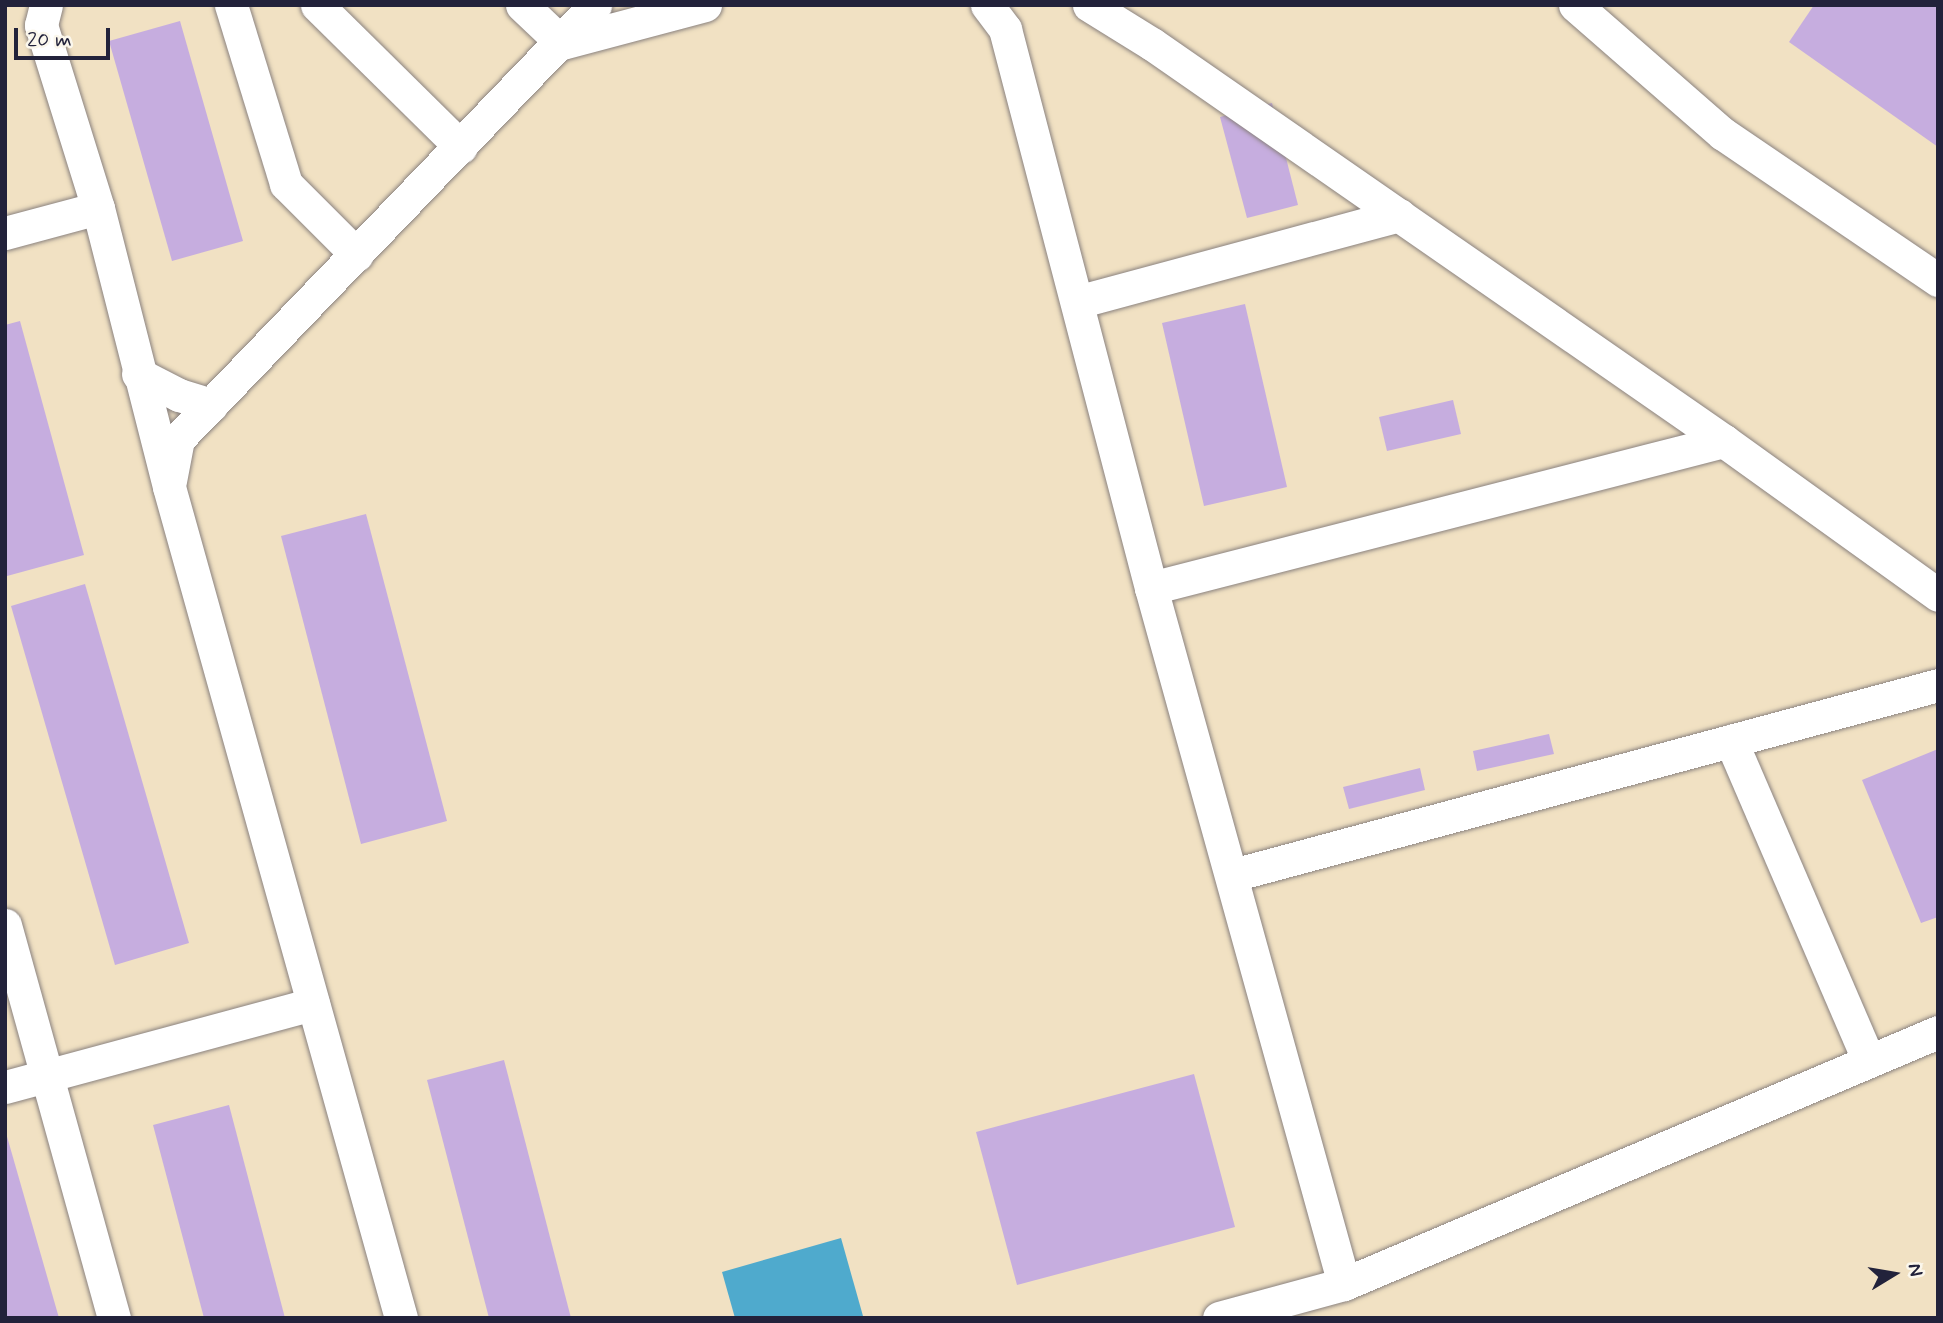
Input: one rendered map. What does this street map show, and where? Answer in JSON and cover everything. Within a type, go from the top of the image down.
[{"type":"lane","points":[[46,5],[41,24],[97,208],[138,374],[401,1318]]},
{"type":"lane","points":[[230,5],[286,184],[356,255]]},
{"type":"lane","points":[[317,5],[461,147]]},
{"type":"lane","points":[[522,5],[562,43]]},
{"type":"lane","points":[[169,487],[178,439],[562,43],[595,5]]},
{"type":"lane","points":[[562,43],[705,5]]},
{"type":"lane","points":[[987,5],[1005,29],[1151,588],[1233,875],[1344,1284]]},
{"type":"lane","points":[[1089,5],[1399,215],[1938,594]]},
{"type":"lane","points":[[1575,5],[1723,134],[1938,280]]},
{"type":"lane","points":[[5,233],[97,208]]},
{"type":"lane","points":[[1077,302],[1399,215]]},
{"type":"lane","points":[[138,374],[179,395],[212,405]]},
{"type":"lane","points":[[1151,588],[1724,441]]},
{"type":"lane","points":[[1233,875],[1938,685]]},
{"type":"lane","points":[[1731,741],[1869,1061]]},
{"type":"lane","points":[[5,925],[114,1318]]},
{"type":"lane","points":[[5,1087],[313,1003]]},
{"type":"lane","points":[[1219,1318],[1344,1284],[1938,1032]]},
{"type":"water","points":[[841,1238],[863,1316],[735,1318],[722,1272]]},
{"type":"building","points":[[1814,5],[1938,5],[1938,147],[1789,42]]},
{"type":"building","points":[[180,21],[243,241],[172,261],[109,41]]},
{"type":"building","points":[[1272,103],[1298,205],[1247,218],[1220,117]]},
{"type":"building","points":[[1245,304],[1287,487],[1204,506],[1162,323]]},
{"type":"building","points":[[20,321],[84,555],[7,576],[5,325]]},
{"type":"building","points":[[1453,400],[1461,434],[1387,451],[1379,417]]},
{"type":"building","points":[[366,514],[447,821],[361,844],[281,536]]},
{"type":"building","points":[[85,584],[189,943],[115,965],[11,606]]},
{"type":"building","points":[[1549,734],[1554,754],[1477,771],[1473,751]]},
{"type":"building","points":[[1938,749],[1938,917],[1921,923],[1862,780]]},
{"type":"building","points":[[1420,768],[1425,790],[1349,809],[1343,787]]},
{"type":"building","points":[[504,1060],[571,1318],[489,1318],[427,1080]]},
{"type":"building","points":[[1194,1074],[1235,1227],[1017,1285],[976,1132]]},
{"type":"building","points":[[229,1105],[285,1318],[204,1318],[153,1125]]},
{"type":"building","points":[[6,1133],[59,1318],[5,1318]]}]
